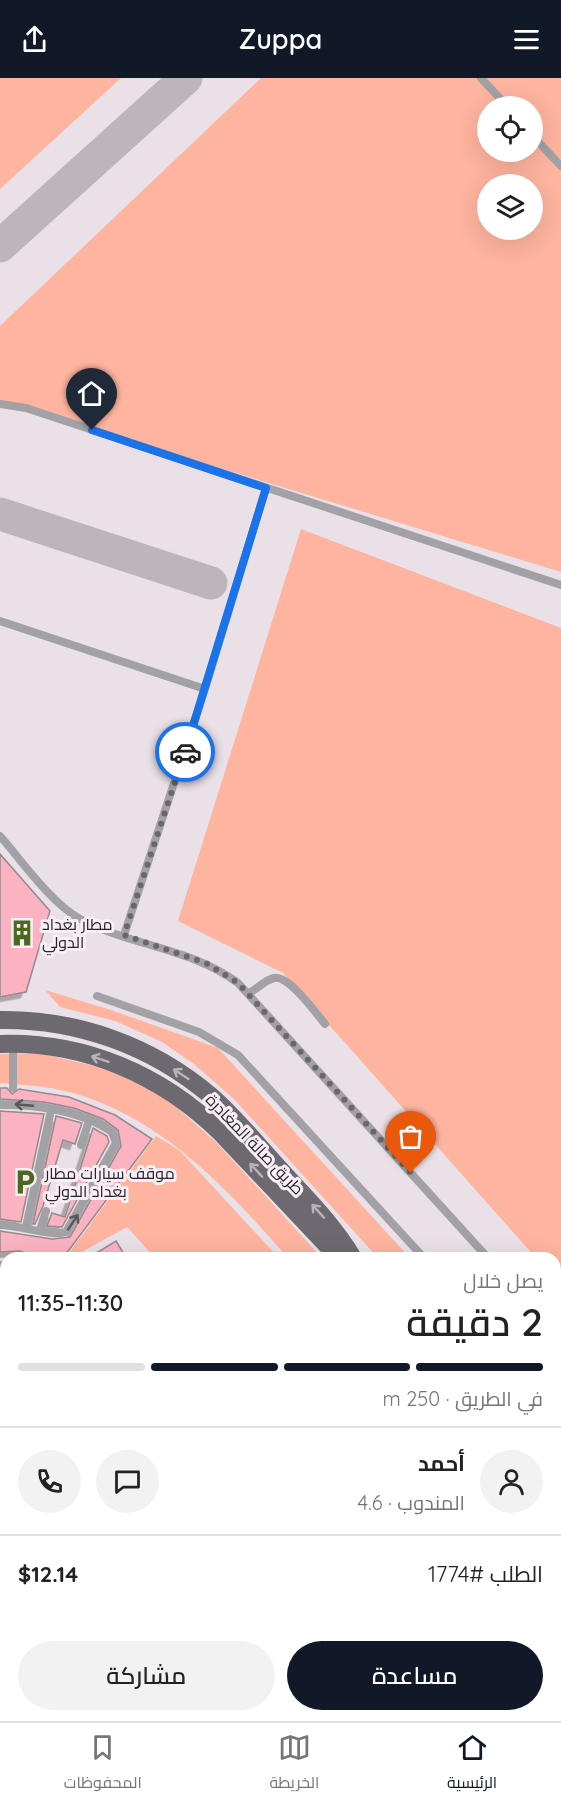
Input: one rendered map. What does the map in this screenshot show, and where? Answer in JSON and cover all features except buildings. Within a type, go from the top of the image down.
[{"type":"main road","name":"طريق صالة المغادرة","points":[[0,1020],[45,1022],[103,1035],[161,1061],[188,1078],[213,1098],[268,1156],[323,1216],[349,1252]]},
{"type":"main road","points":[[7,1044],[64,1049],[90,1056],[139,1074],[176,1095],[221,1133],[333,1252]]},
{"type":"lane","points":[[481,78],[498,96]]},
{"type":"lane","points":[[543,147],[561,166]]},
{"type":"lane","points":[[0,405],[26,408],[561,585]]},
{"type":"lane","points":[[124,935],[205,689],[266,488]]},
{"type":"lane","points":[[0,621],[205,689]]},
{"type":"lane","points":[[0,836],[72,914],[124,935],[206,963],[228,975],[249,993],[483,1252]]},
{"type":"lane","points":[[249,993],[272,979],[282,978],[325,1024]]},
{"type":"lane","points":[[97,996],[199,1032],[238,1055],[419,1252]]},
{"type":"lane","points":[[7,1044],[13,1088]]},
{"type":"lane","points":[[0,1105],[32,1106],[51,1110],[88,1121],[112,1132],[115,1137],[115,1149],[66,1232],[52,1235],[26,1227],[0,1225]]},
{"type":"lane","points":[[26,1227],[51,1110]]},
{"type":"lane","points":[[81,1145],[88,1121]]},
{"type":"lane","points":[[40,1230],[46,1211]]},
{"type":"shaded area","points":[[0,78],[121,78],[0,189]]},
{"type":"shaded area","points":[[261,78],[561,78],[561,572],[0,401],[0,326]]},
{"type":"shaded area","points":[[301,529],[561,628],[561,1252],[531,1252],[283,973],[178,921]]},
{"type":"shaded area","points":[[45,990],[111,1010],[218,1048],[405,1252],[373,1252],[234,1099],[194,1064],[162,1042],[115,1021],[60,1007]]},
{"type":"shaded area","points":[[39,1053],[103,1068],[159,1092],[217,1143],[317,1252],[283,1252],[218,1183],[165,1139],[137,1120],[73,1093],[46,1087],[0,1083],[0,1054]]},
{"type":"shaded area","points":[[156,1136],[179,1150],[273,1252],[150,1252],[127,1227],[82,1252],[69,1252]]},
{"type":"taxiway","points":[[0,246],[186,78]]},
{"type":"taxiway","points":[[0,514],[211,583]]},
{"type":"way so far","points":[[185,752],[124,935],[206,963],[238,983],[411,1173]]},
{"type":"place","name":"مطار بغداد الدولي","points":[[22,933]]},
{"type":"place","name":"موقف سيارات مطار بغداد الدولي","points":[[25,1182]]},
{"type":"route","points":[[92,430],[266,488],[185,752]]}]
